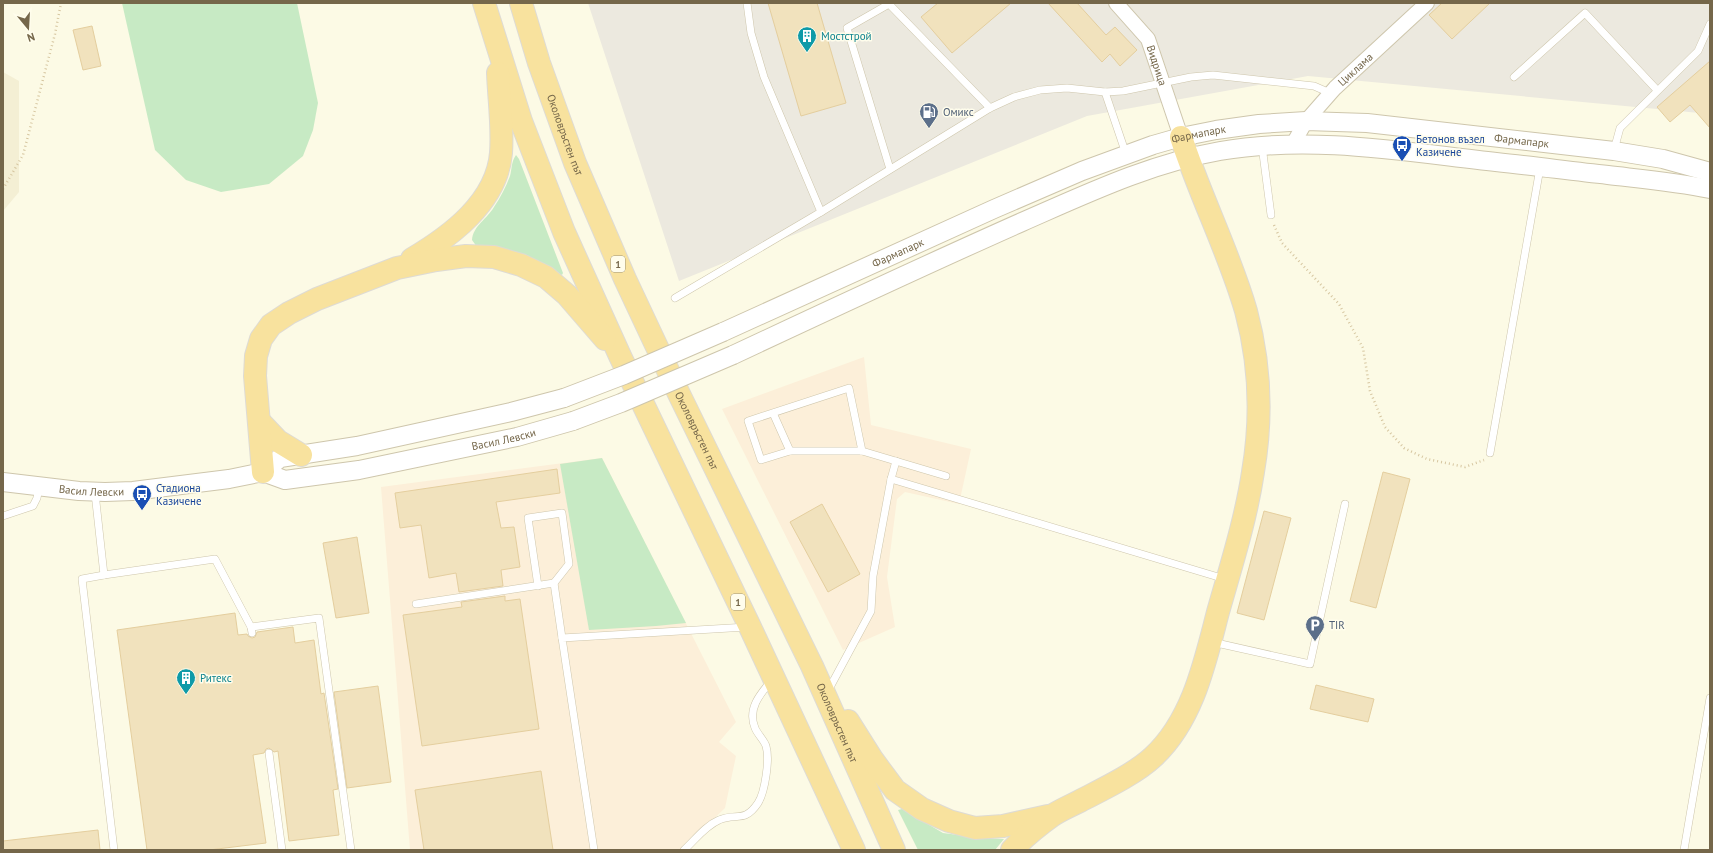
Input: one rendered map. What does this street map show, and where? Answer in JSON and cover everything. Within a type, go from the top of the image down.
[{"type":"highway","name":"1","points":[[484,3],[497,49],[521,121],[559,218],[620,356],[750,627],[854,850]]},
{"type":"highway","name":"Околовръстен път","points":[[521,3],[575,163],[610,246],[676,388],[812,666],[894,850]]},
{"type":"highway","points":[[263,472],[254,376],[256,356],[261,339],[271,325],[288,313],[318,299],[397,268],[433,247],[455,230],[475,209],[490,187],[501,154],[502,131],[497,49]]},
{"type":"highway","points":[[1012,850],[1053,814],[1122,778],[1153,758],[1178,727],[1193,696],[1210,641],[1242,522],[1254,471],[1258,429],[1258,389],[1254,352],[1246,312],[1231,267],[1202,198],[1181,137]]},
{"type":"highway","points":[[397,268],[466,256],[494,257],[520,265],[546,277],[567,295],[620,356]]},
{"type":"highway","points":[[259,422],[278,441],[301,455]]},
{"type":"highway","points":[[812,666],[829,689],[872,759],[895,790],[922,809],[949,821],[975,828],[1003,826],[1053,814]]},
{"type":"street","name":"Видрица","points":[[1116,3],[1148,39],[1181,137]]},
{"type":"street","name":"Циклама","points":[[1293,144],[1306,121],[1330,93],[1427,3]]},
{"type":"street","name":"Фармапарк","points":[[724,332],[994,209],[1082,171],[1126,154],[1181,137],[1259,124],[1306,121],[1367,123],[1614,151],[1663,159],[1710,172]]},
{"type":"street","name":"Фармапарк","points":[[733,355],[1091,192],[1135,175],[1188,158],[1221,151],[1293,144],[1363,147],[1658,181],[1710,189]]},
{"type":"street","points":[[1610,176],[1614,151]]},
{"type":"street","name":"Васил Левски","points":[[3,482],[95,491],[133,491],[229,479],[263,472],[280,458],[357,446],[463,424],[564,398],[624,375],[724,332]]},
{"type":"street","name":"Васил Левски","points":[[263,472],[285,480],[359,470],[517,437],[573,421],[621,403],[733,355]]},
{"type":"lane","points":[[747,3],[751,33],[764,77],[821,212]]},
{"type":"lane","points":[[890,169],[847,28],[889,4],[990,108]]},
{"type":"lane","points":[[1514,77],[1585,13],[1656,90]]},
{"type":"lane","points":[[1614,151],[1620,128],[1656,90],[1698,51],[1710,24]]},
{"type":"lane","points":[[675,298],[821,212],[990,108],[1014,97],[1040,90],[1067,88],[1105,92],[1123,91],[1213,74],[1314,86],[1330,93]]},
{"type":"lane","points":[[1105,92],[1126,154]]},
{"type":"lane","points":[[1262,146],[1271,215]]},
{"type":"lane","points":[[1490,453],[1540,167]]},
{"type":"lane","points":[[862,451],[849,388],[748,421],[761,460],[790,451],[862,451],[946,476]]},
{"type":"lane","points":[[773,413],[790,451]]},
{"type":"lane","points":[[829,689],[871,611],[873,576],[891,479],[896,461]]},
{"type":"lane","points":[[891,479],[1227,580]]},
{"type":"lane","points":[[3,516],[33,506],[37,498],[39,486]]},
{"type":"lane","points":[[95,491],[104,575]]},
{"type":"lane","points":[[1210,641],[1310,664],[1345,504]]},
{"type":"lane","points":[[416,604],[538,586],[554,583],[569,564],[562,513],[528,518],[538,586]]},
{"type":"lane","points":[[114,850],[82,579],[215,559],[252,630],[319,618],[350,850]]},
{"type":"lane","points":[[554,583],[594,850]]},
{"type":"lane","points":[[562,638],[750,627]]},
{"type":"lane","points":[[684,850],[709,826],[719,819],[742,817],[751,812],[759,801],[765,782],[768,758],[766,746],[755,728],[752,715],[754,704],[759,695],[774,678]]},
{"type":"lane","points":[[1684,850],[1710,698]]},
{"type":"lane","points":[[269,753],[282,850]]},
{"type":"path","points":[[3,189],[23,155],[56,34],[61,3]]},
{"type":"path","points":[[1271,215],[1282,243],[1339,304],[1363,348],[1370,391],[1385,427],[1404,448],[1427,459],[1465,467],[1482,462],[1490,453]]},
{"type":"shaded area","points":[[588,3],[1710,3],[1710,114],[1308,76],[1087,116],[679,281]]},
{"type":"shaded area","points":[[3,72],[19,81],[19,192],[3,211]]},
{"type":"shaded area","points":[[864,357],[871,425],[971,449],[959,504],[905,492],[897,499],[887,577],[895,627],[843,650],[722,409]]},
{"type":"shaded area","points":[[602,458],[736,722],[719,742],[736,756],[725,808],[681,850],[410,850],[381,487]]},
{"type":"green space","points":[[122,3],[297,3],[318,103],[313,130],[303,156],[269,184],[221,192],[186,180],[155,150]]},
{"type":"green space","points":[[516,155],[519,159],[563,273],[562,275],[540,262],[509,251],[477,247],[472,240],[475,231],[491,211],[503,192],[510,176],[512,163]]},
{"type":"green space","points":[[602,458],[686,623],[589,630],[560,464]]},
{"type":"green space","points":[[902,809],[943,833],[981,838],[1004,839],[995,850],[918,850],[898,810]]},
{"type":"building","name":"Мостстрой","points":[[768,3],[817,3],[846,103],[801,116]]},
{"type":"building","points":[[938,3],[1011,3],[952,53],[921,17]]},
{"type":"building","points":[[1048,3],[1077,3],[1106,35],[1115,27],[1137,50],[1120,66],[1110,54],[1102,62]]},
{"type":"building","points":[[1442,3],[1490,3],[1452,39],[1429,15]]},
{"type":"building","points":[[92,26],[101,66],[83,70],[73,30]]},
{"type":"building","points":[[1710,61],[1710,128],[1690,105],[1670,122],[1657,107]]},
{"type":"building","points":[[557,469],[560,493],[496,502],[501,528],[514,527],[520,567],[501,570],[503,586],[459,592],[456,573],[429,578],[421,525],[400,528],[395,493]]},
{"type":"building","points":[[1383,472],[1410,479],[1376,608],[1350,601]]},
{"type":"building","points":[[822,504],[860,574],[828,592],[790,522]]},
{"type":"building","points":[[1264,511],[1291,518],[1264,620],[1237,613]]},
{"type":"building","points":[[357,537],[369,613],[336,618],[323,543]]},
{"type":"building","points":[[505,596],[505,601],[520,599],[539,729],[422,746],[403,615],[462,607],[461,602]]},
{"type":"building","name":"Ритекс","points":[[235,613],[238,635],[247,634],[252,638],[255,637],[257,632],[293,627],[295,643],[314,640],[321,694],[324,693],[338,789],[333,790],[339,835],[289,841],[278,751],[274,752],[269,748],[266,749],[264,753],[253,755],[266,843],[209,850],[147,850],[117,630]]},
{"type":"building","points":[[1316,685],[1374,699],[1368,722],[1310,709]]},
{"type":"building","points":[[378,686],[391,782],[347,788],[334,692]]},
{"type":"building","points":[[541,771],[553,850],[424,850],[415,790]]},
{"type":"building","points":[[98,830],[100,850],[3,850],[3,841]]},
{"type":"place","name":"Мостстрой","points":[[807,53]]},
{"type":"place","name":"Омикс","points":[[929,129]]},
{"type":"place","name":"Бетонов възел Казичене","points":[[1402,162]]},
{"type":"place","name":"Стадиона Казичене","points":[[142,511]]},
{"type":"place","name":"TIR","points":[[1315,642]]},
{"type":"place","name":"Ритекс","points":[[186,695]]}]
